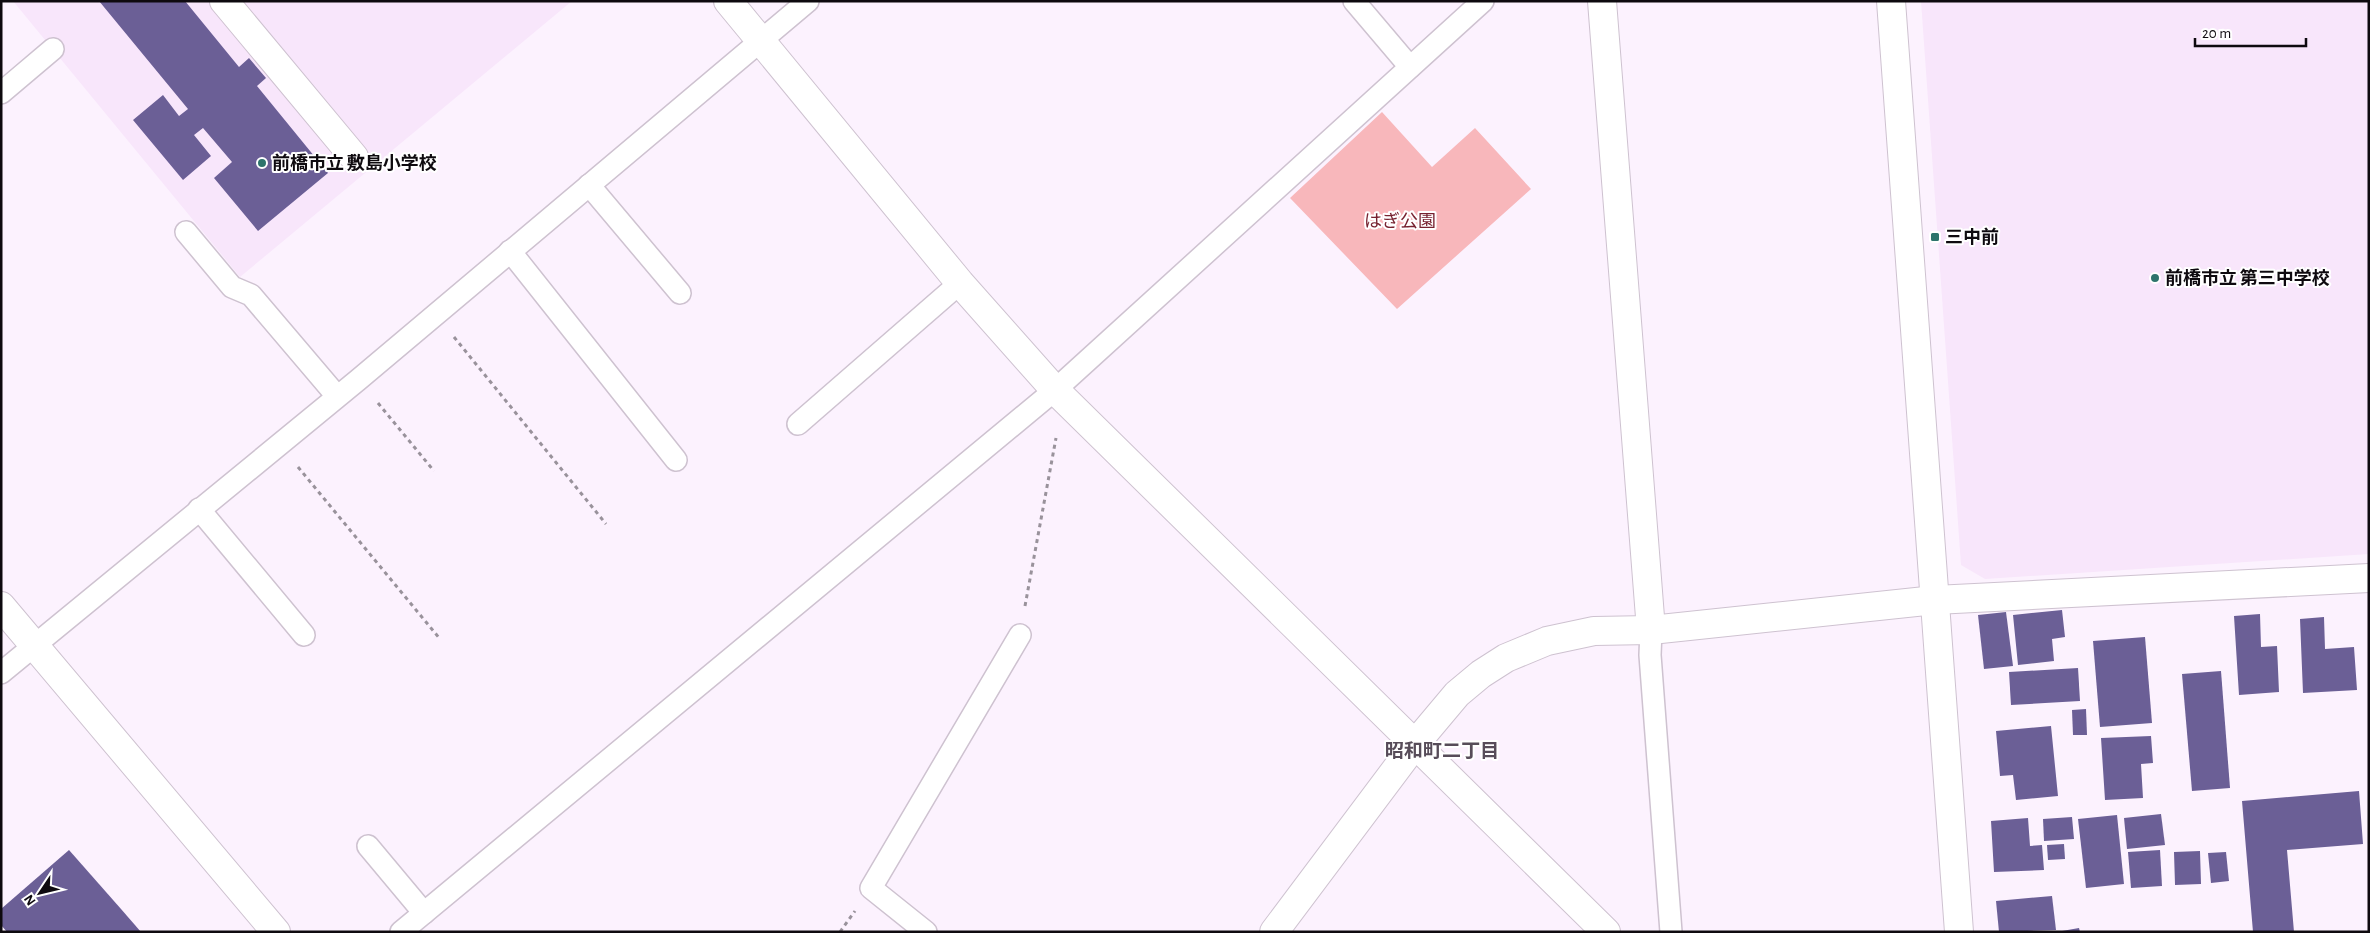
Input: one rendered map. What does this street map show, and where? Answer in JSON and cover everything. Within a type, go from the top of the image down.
[{"type":"street","points":[[224,1],[354,157]]},
{"type":"street","points":[[728,1],[960,283],[1055,390],[1603,931]]},
{"type":"street","points":[[1602,1],[1651,630]]},
{"type":"street","points":[[1890,1],[1959,932]]},
{"type":"street","points":[[1274,932],[1415,744],[1457,694],[1481,674],[1514,655],[1547,641],[1594,631],[1651,630],[1935,600],[2369,578]]},
{"type":"street","points":[[1,606],[276,932]]},
{"type":"lane","points":[[1,673],[336,396],[358,380],[435,313],[762,42],[808,1]]},
{"type":"lane","points":[[1354,1],[1410,67]]},
{"type":"lane","points":[[401,932],[1055,390],[1483,1]]},
{"type":"lane","points":[[1,93],[53,49]]},
{"type":"lane","points":[[589,185],[680,293]]},
{"type":"lane","points":[[186,232],[232,287],[250,295],[336,396]]},
{"type":"lane","points":[[510,251],[676,460]]},
{"type":"lane","points":[[798,424],[960,283]]},
{"type":"lane","points":[[199,509],[304,635]]},
{"type":"lane","points":[[1651,630],[1651,665],[1671,932]]},
{"type":"lane","points":[[926,932],[871,888],[1020,635]]},
{"type":"lane","points":[[368,846],[424,913]]},
{"type":"path","points":[[435,313],[606,524]]},
{"type":"path","points":[[358,380],[434,471]]},
{"type":"path","points":[[1020,635],[1058,423],[1055,390]]},
{"type":"path","points":[[279,443],[440,639]]},
{"type":"shaded area","name":"前橋市立 敷島小学校","points":[[13,1],[572,1],[240,277]]},
{"type":"shaded area","name":"前橋市立 第三中学校","points":[[1921,1],[2369,1],[2369,554],[1985,579],[1961,565]]},
{"type":"green space","name":"はぎ公園","points":[[1382,112],[1432,167],[1475,128],[1531,189],[1397,309],[1290,198]]},
{"type":"building","points":[[99,1],[185,1],[239,67],[249,58],[266,78],[257,86],[328,173],[258,231],[214,178],[232,162],[203,128],[194,135],[211,156],[183,180],[133,120],[163,95],[179,116],[188,109]]},
{"type":"building","points":[[2062,610],[2065,637],[2052,639],[2054,661],[2018,665],[2013,615]]},
{"type":"building","points":[[2006,612],[2013,666],[1984,669],[1978,615]]},
{"type":"building","points":[[2260,614],[2261,647],[2277,646],[2279,692],[2239,695],[2234,616]]},
{"type":"building","points":[[2324,617],[2325,649],[2354,647],[2357,690],[2303,693],[2300,619]]},
{"type":"building","points":[[2145,637],[2152,723],[2100,727],[2093,641]]},
{"type":"building","points":[[2078,668],[2080,701],[2011,705],[2009,672]]},
{"type":"building","points":[[2221,671],[2230,788],[2192,791],[2182,674]]},
{"type":"building","points":[[2086,709],[2087,735],[2073,735],[2072,710]]},
{"type":"building","points":[[2051,726],[2058,796],[2016,800],[2013,775],[2000,776],[1996,731]]},
{"type":"building","points":[[2151,736],[2153,763],[2141,764],[2143,798],[2105,800],[2101,738]]},
{"type":"building","points":[[2359,791],[2363,844],[2287,850],[2294,932],[2253,932],[2242,801]]},
{"type":"building","points":[[2161,814],[2165,845],[2127,849],[2124,818]]},
{"type":"building","points":[[2117,815],[2124,884],[2086,888],[2078,819]]},
{"type":"building","points":[[2072,817],[2074,839],[2044,841],[2043,819]]},
{"type":"building","points":[[2028,818],[2030,846],[2042,845],[2044,870],[1994,872],[1991,821]]},
{"type":"building","points":[[2064,844],[2065,859],[2048,860],[2047,845]]},
{"type":"building","points":[[69,850],[141,932],[7,932],[1,925],[1,909]]},
{"type":"building","points":[[2160,850],[2162,886],[2131,888],[2128,852]]},
{"type":"building","points":[[2200,851],[2201,884],[2175,885],[2174,852]]},
{"type":"building","points":[[2226,852],[2229,881],[2211,883],[2208,853]]},
{"type":"building","points":[[2052,896],[2056,930],[1999,932],[1996,901]]},
{"type":"building","points":[[2079,928],[2080,932],[2062,932],[2062,931]]},
{"type":"place","name":"前橋市立 敷島小学校","points":[[262,163]]},
{"type":"place","name":"三中前","points":[[1935,237]]},
{"type":"place","name":"前橋市立 第三中学校","points":[[2155,278]]},
{"type":"district","name":"昭和町二丁目","points":[[1442,750]]}]
